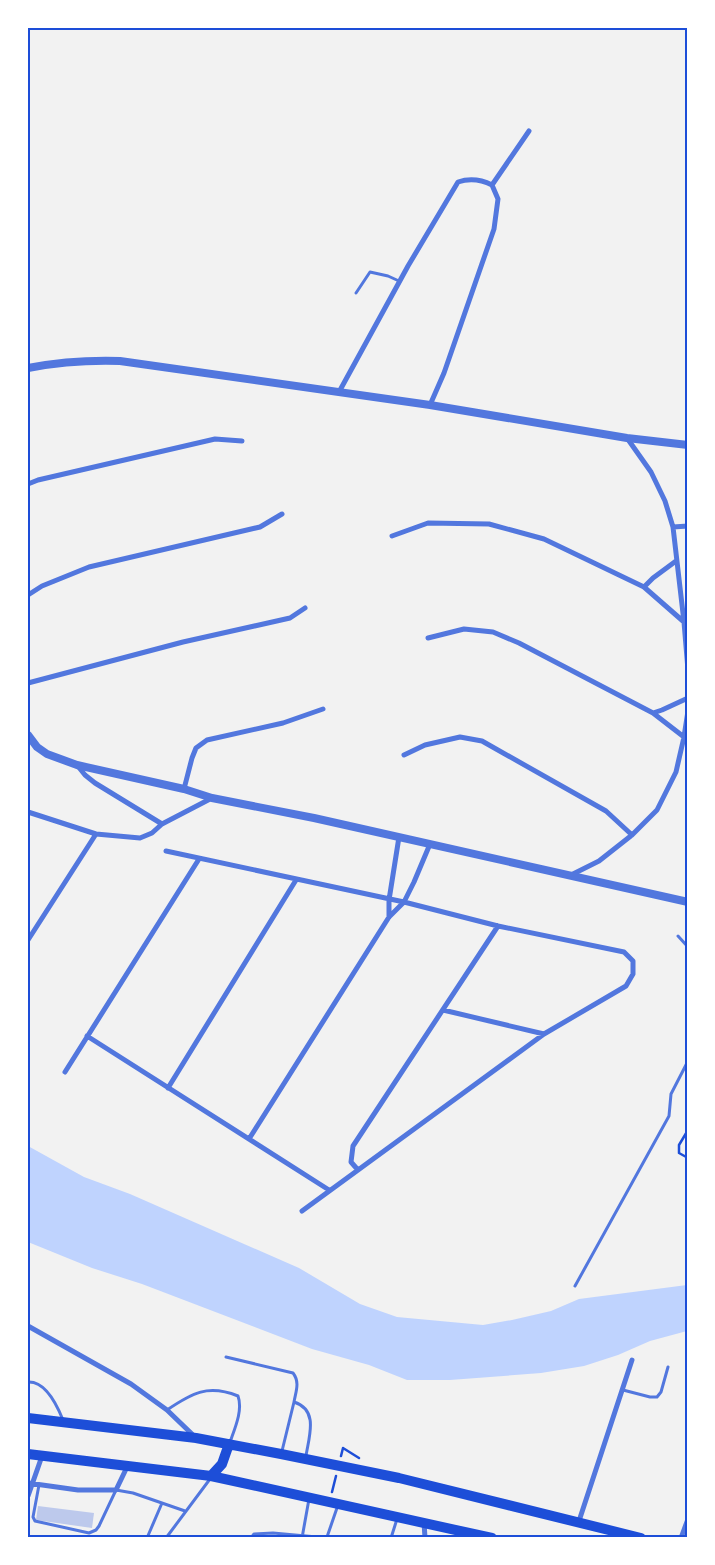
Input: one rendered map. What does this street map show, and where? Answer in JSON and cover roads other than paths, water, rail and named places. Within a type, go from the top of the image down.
[{"type":"main road","points":[[28,1418],[196,1438],[281,1454],[399,1478],[579,1521],[641,1538]]},
{"type":"main road","points":[[211,1476],[222,1464],[229,1444]]},
{"type":"main road","points":[[28,1454],[211,1476],[492,1537]]},
{"type":"street","points":[[492,185],[529,131]]},
{"type":"street","points":[[339,392],[400,281],[458,182],[468,179],[485,182],[492,185],[498,199],[494,228],[444,373],[430,405]]},
{"type":"street","points":[[28,368],[60,362],[120,361],[430,405],[627,438],[688,445]]},
{"type":"street","points":[[627,438],[651,472],[665,501],[673,527],[688,670]]},
{"type":"street","points":[[28,484],[38,480],[215,439],[242,441]]},
{"type":"street","points":[[28,595],[42,586],[89,567],[260,527],[282,514]]},
{"type":"street","points":[[392,536],[428,522],[489,524],[544,539],[644,587],[684,622]]},
{"type":"street","points":[[673,527],[688,526]]},
{"type":"street","points":[[644,587],[676,560]]},
{"type":"street","points":[[28,683],[183,642],[290,618],[305,608]]},
{"type":"street","points":[[428,638],[464,629],[493,632],[519,643],[653,713],[684,738]]},
{"type":"street","points":[[653,713],[688,698]]},
{"type":"street","points":[[184,789],[196,748],[207,740],[283,723],[323,709]]},
{"type":"street","points":[[571,875],[599,861],[632,835],[657,810],[676,772],[688,711]]},
{"type":"street","points":[[28,735],[37,748],[47,754],[77,765],[184,789],[212,798],[399,837],[688,902]]},
{"type":"street","points":[[404,755],[425,745],[460,737],[482,741],[606,811],[632,835]]},
{"type":"street","points":[[77,765],[95,783],[162,824]]},
{"type":"street","points":[[28,812],[96,834],[145,837],[162,824],[212,798]]},
{"type":"street","points":[[28,940],[96,834]]},
{"type":"street","points":[[389,917],[389,900],[399,837]]},
{"type":"street","points":[[248,1139],[389,917],[404,902],[430,844]]},
{"type":"street","points":[[166,851],[404,902],[498,926],[624,952],[633,960],[633,974],[626,986],[544,1034],[302,1210]]},
{"type":"street","points":[[65,1072],[198,859]]},
{"type":"street","points":[[168,1088],[296,880]]},
{"type":"street","points":[[358,1170],[352,1162],[353,1146],[498,926]]},
{"type":"street","points":[[443,1010],[544,1034]]},
{"type":"street","points":[[87,1036],[329,1190]]},
{"type":"street","points":[[28,1326],[131,1384],[167,1410],[196,1438]]},
{"type":"street","points":[[579,1521],[632,1360]]},
{"type":"street","points":[[28,1496],[43,1456]]},
{"type":"street","points":[[33,1484],[78,1490],[116,1490],[128,1465]]},
{"type":"street","points":[[681,1538],[688,1519]]},
{"type":"street","points":[[424,1522],[425,1538]]},
{"type":"lane","points":[[356,293],[370,272],[400,281]]},
{"type":"lane","points":[[678,936],[688,947]]},
{"type":"lane","points":[[574,1286],[669,1116],[671,1094],[688,1061]]},
{"type":"lane","points":[[226,1357],[293,1373],[297,1379],[298,1385],[281,1454]]},
{"type":"lane","points":[[622,1390],[650,1397],[657,1396],[661,1392],[668,1367]]},
{"type":"lane","points":[[28,1382],[34,1382],[50,1396],[64,1422]]},
{"type":"lane","points":[[167,1410],[187,1396],[201,1392],[212,1390],[238,1396],[240,1403],[237,1424],[229,1444]]},
{"type":"lane","points":[[294,1402],[309,1412],[310,1430],[306,1459]]},
{"type":"lane","points":[[166,1538],[211,1476]]},
{"type":"lane","points":[[33,1484],[35,1521],[89,1533],[96,1530],[99,1526],[116,1490],[132,1493],[185,1511]]},
{"type":"lane","points":[[302,1536],[310,1497]]},
{"type":"lane","points":[[147,1538],[162,1503]]},
{"type":"lane","points":[[251,1538],[254,1534],[328,1537],[339,1503]]},
{"type":"lane","points":[[391,1538],[398,1516]]},
{"type":"water","points":[[28,1146],[84,1177],[130,1194],[299,1268],[360,1304],[397,1317],[483,1325],[551,1311],[579,1299],[687,1285],[687,1331],[650,1341],[618,1355],[584,1366],[541,1373],[450,1380],[407,1380],[369,1365],[312,1349],[142,1284],[92,1268],[28,1242]]}]
